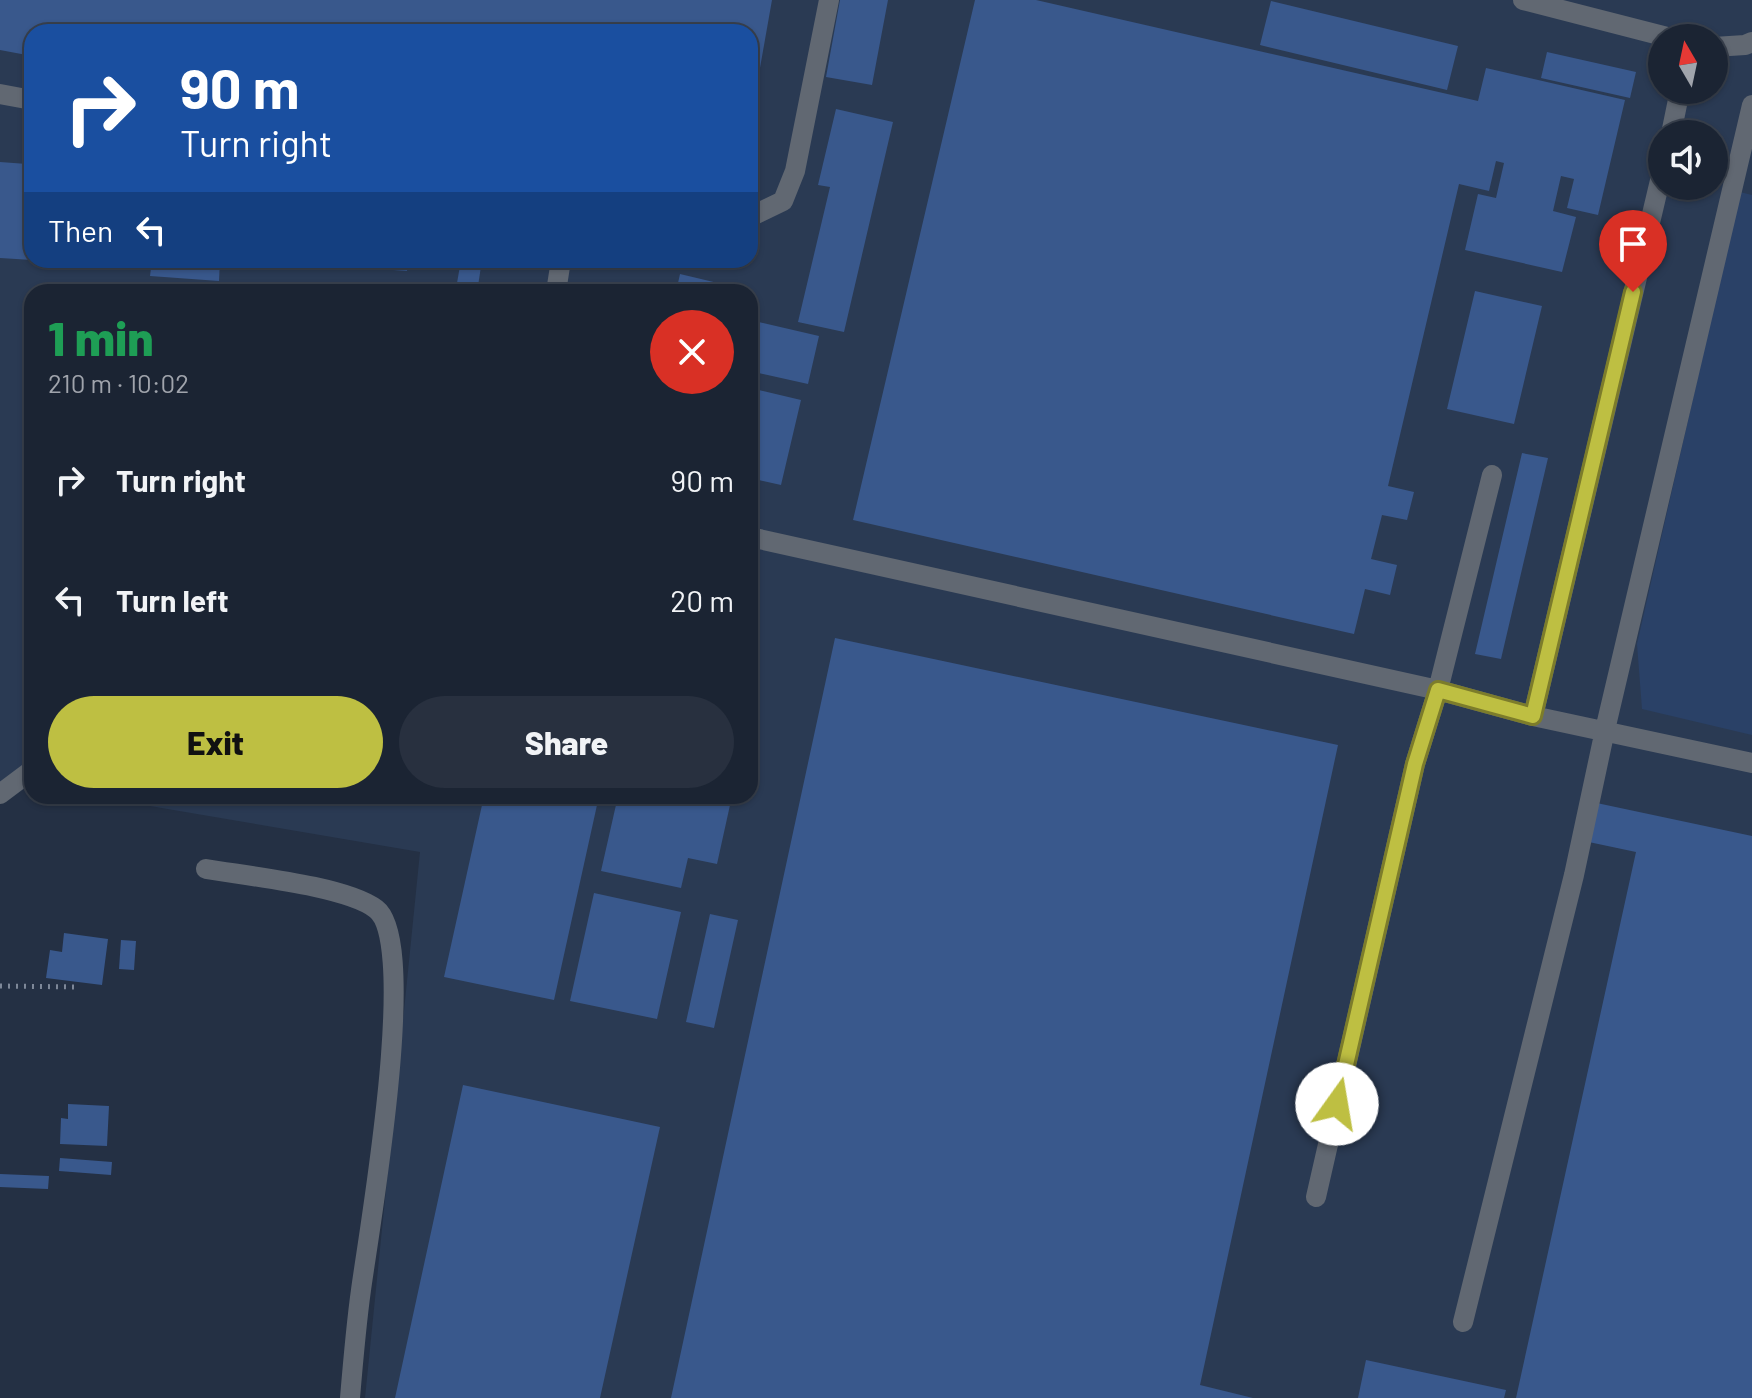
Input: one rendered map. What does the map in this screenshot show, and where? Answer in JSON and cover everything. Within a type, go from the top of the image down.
[{"type":"lane","points":[[758,213],[783,201],[795,171],[829,0]]},
{"type":"lane","points":[[1523,0],[1648,32]]},
{"type":"lane","points":[[1728,46],[1752,42]]},
{"type":"lane","points":[[0,94],[24,98]]},
{"type":"lane","points":[[1463,1322],[1574,875],[1605,730],[1752,105]]},
{"type":"lane","points":[[1533,716],[1655,200]]},
{"type":"lane","points":[[1316,1197],[1415,764],[1438,690],[1492,475]]},
{"type":"lane","points":[[758,539],[1752,763]]},
{"type":"lane","points":[[0,794],[24,776]]},
{"type":"lane","points":[[206,869],[350,895],[378,910],[388,927],[394,968],[391,1069],[350,1398]]},
{"type":"path","points":[[0,986],[77,987]]},
{"type":"shaded area","points":[[0,0],[1752,0],[1752,1398],[365,1398],[420,852],[138,804],[758,804],[758,284],[24,284],[24,785],[0,783]]},
{"type":"shaded area","points":[[1740,192],[1752,195],[1752,735],[1642,709],[1637,644]]},
{"type":"building","points":[[0,0],[772,0],[758,79],[758,24],[24,24],[24,54],[0,50]]},
{"type":"building","points":[[840,0],[888,0],[872,85],[826,77]]},
{"type":"building","points":[[975,0],[1036,0],[1478,101],[1486,68],[1625,100],[1598,215],[1567,208],[1574,179],[1561,176],[1553,211],[1576,217],[1562,272],[1465,250],[1478,194],[1496,198],[1504,163],[1496,161],[1489,191],[1459,184],[1388,486],[1414,492],[1407,520],[1382,515],[1371,559],[1397,565],[1390,595],[1365,589],[1354,634],[853,520]]},
{"type":"building","points":[[1271,1],[1458,46],[1447,90],[1260,45]]},
{"type":"building","points":[[1547,52],[1636,72],[1630,98],[1541,78]]},
{"type":"building","points":[[836,109],[893,122],[844,332],[798,322],[830,187],[818,185]]},
{"type":"building","points":[[0,162],[24,164],[24,260],[0,258]]},
{"type":"building","points":[[151,268],[220,268],[219,281],[150,276]]},
{"type":"building","points":[[365,268],[407,268],[407,271]]},
{"type":"building","points":[[460,268],[481,268],[478,284],[457,283]]},
{"type":"building","points":[[680,274],[722,284],[678,284]]},
{"type":"building","points":[[1475,291],[1542,306],[1514,424],[1447,409]]},
{"type":"building","points":[[758,322],[819,336],[808,384],[758,373]]},
{"type":"building","points":[[758,390],[801,400],[781,485],[758,480]]},
{"type":"building","points":[[1522,453],[1548,458],[1501,659],[1475,654]]},
{"type":"building","points":[[835,638],[1338,745],[1200,1385],[1253,1398],[671,1398]]},
{"type":"building","points":[[1592,802],[1752,836],[1752,1398],[1516,1398],[1636,852],[1584,841]]},
{"type":"building","points":[[482,804],[597,804],[554,1000],[444,977]]},
{"type":"building","points":[[616,804],[730,804],[717,864],[688,858],[681,888],[601,871]]},
{"type":"building","points":[[594,893],[681,912],[657,1019],[570,1001]]},
{"type":"building","points":[[710,914],[738,920],[714,1028],[686,1022]]},
{"type":"building","points":[[64,933],[108,939],[102,985],[46,978],[50,950],[62,952]]},
{"type":"building","points":[[121,940],[136,941],[134,970],[119,969]]},
{"type":"building","points":[[463,1085],[660,1127],[600,1398],[395,1398]]},
{"type":"building","points":[[68,1104],[109,1106],[107,1146],[60,1144],[61,1118],[68,1119]]},
{"type":"building","points":[[60,1158],[112,1162],[111,1175],[59,1171]]},
{"type":"building","points":[[0,1174],[49,1176],[48,1189],[0,1187]]},
{"type":"building","points":[[1366,1360],[1506,1390],[1504,1398],[1358,1398]]},
{"type":"route","points":[[1337,1104],[1415,764],[1438,690],[1533,716],[1633,292]]}]
